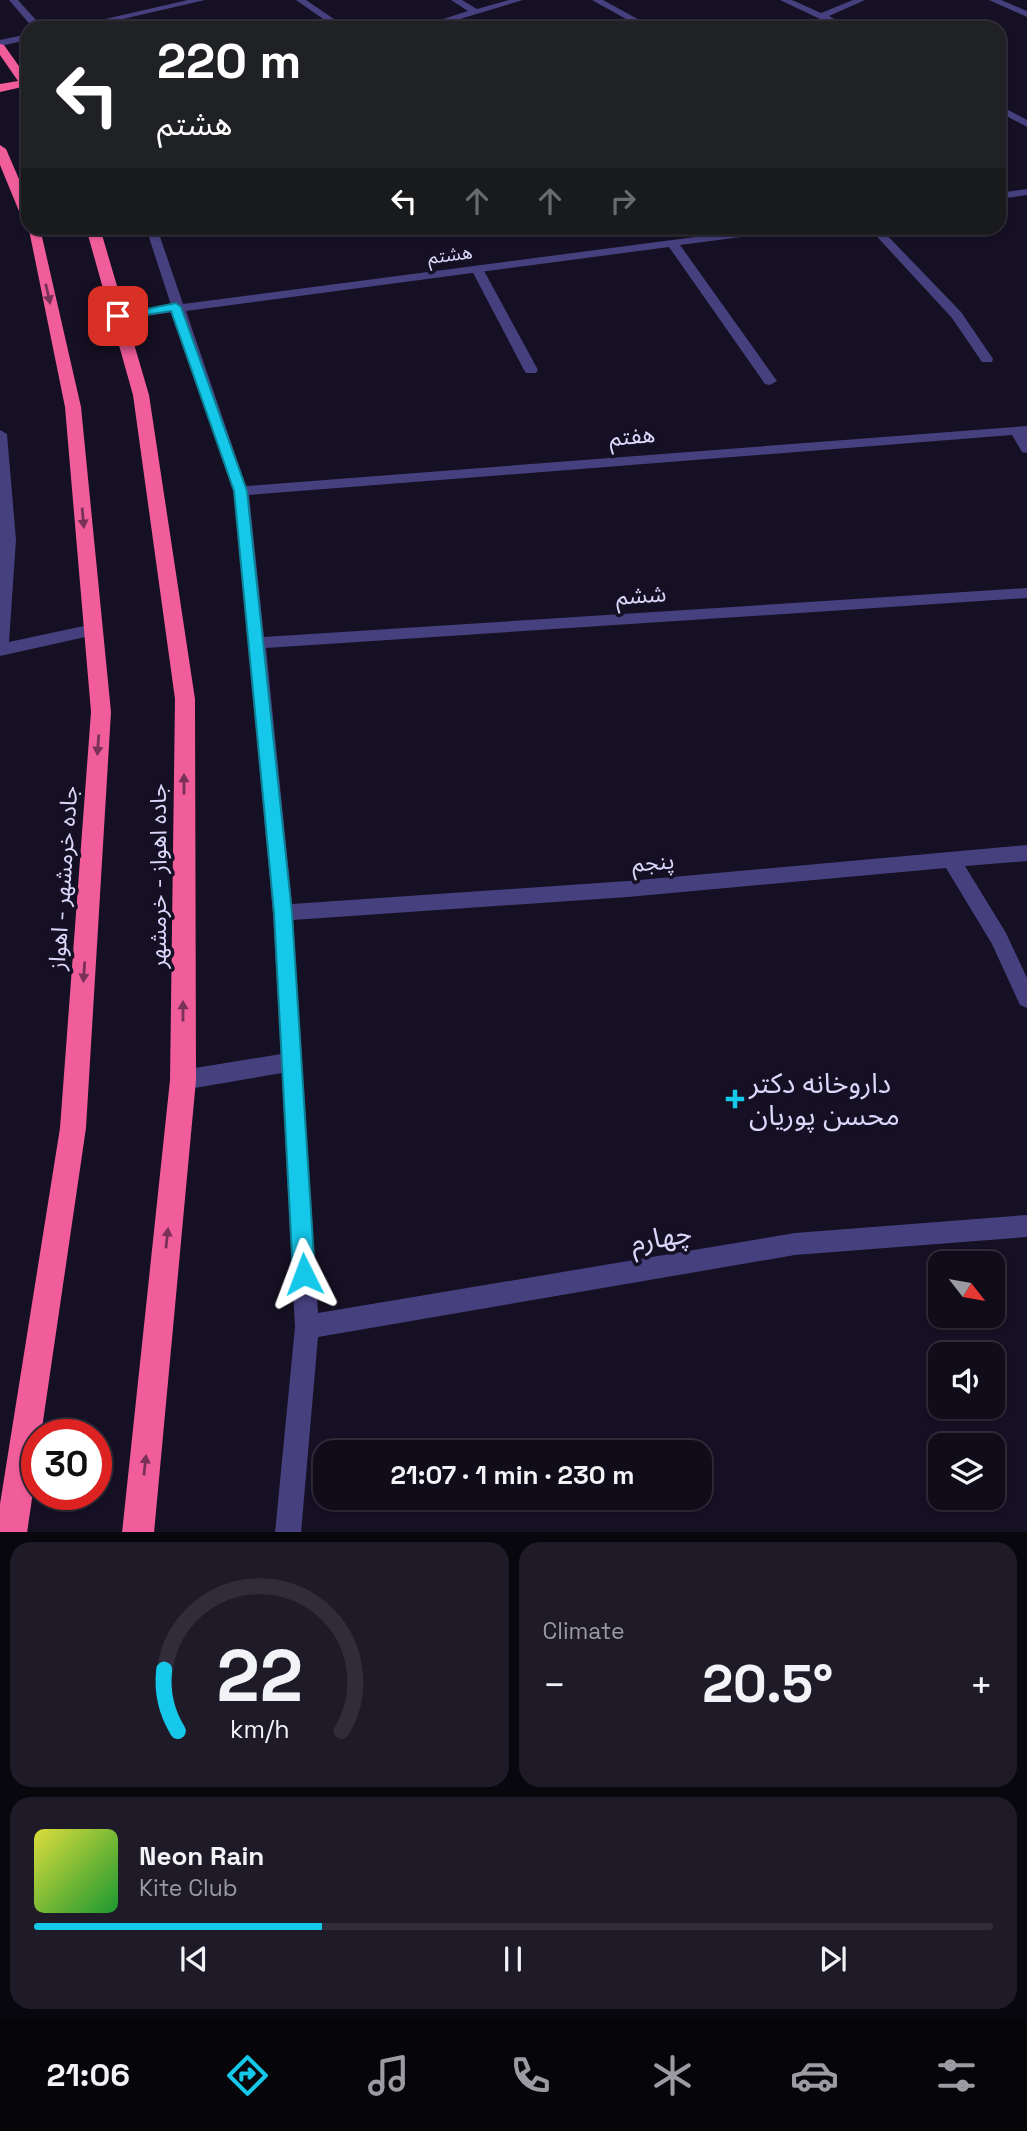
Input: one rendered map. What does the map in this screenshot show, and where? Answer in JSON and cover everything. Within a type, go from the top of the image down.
[{"type":"highway","points":[[0,45],[21,76]]},
{"type":"highway","points":[[0,88],[21,86]]},
{"type":"highway","points":[[0,149],[21,199]]},
{"type":"highway","name":"جاده خرمشهر - اهواز","points":[[11,1532],[73,1128],[101,712],[73,407],[35,235]]},
{"type":"highway","name":"جاده اهواز - خرمشهر","points":[[95,235],[141,395],[185,699],[183,1080],[138,1532]]},
{"type":"street","points":[[13,0],[32,21]]},
{"type":"street","points":[[104,21],[201,0]]},
{"type":"street","points":[[300,0],[332,21]]},
{"type":"street","points":[[454,0],[476,12]]},
{"type":"street","points":[[444,21],[519,0]]},
{"type":"street","points":[[596,0],[636,21]]},
{"type":"street","points":[[785,0],[831,21]]},
{"type":"street","points":[[821,16],[861,0]]},
{"type":"street","points":[[993,0],[1027,14]]},
{"type":"street","points":[[0,45],[21,39]]},
{"type":"street","points":[[1006,112],[1027,124]]},
{"type":"street","points":[[1006,195],[1027,192]]},
{"type":"street","points":[[153,235],[241,491],[257,643],[283,913],[307,1327],[288,1532]]},
{"type":"street","name":"هشتم","points":[[118,316],[737,235]]},
{"type":"street","points":[[881,235],[957,315],[987,359]]},
{"type":"street","points":[[673,244],[770,381]]},
{"type":"street","points":[[477,269],[531,370]]},
{"type":"street","points":[[1022,430],[1027,449]]},
{"type":"street","name":"هفتم","points":[[241,491],[1022,430]]},
{"type":"street","points":[[0,434],[9,540],[0,650],[93,630]]},
{"type":"street","name":"ششم","points":[[257,643],[1027,593]]},
{"type":"street","name":"پنجم","points":[[283,913],[628,889],[1027,853]]},
{"type":"street","points":[[951,860],[999,939],[1027,999]]},
{"type":"street","points":[[183,1080],[292,1062]]},
{"type":"street","name":"چهارم","points":[[307,1327],[794,1244],[1027,1226]]},
{"type":"place","name":"داروخانه دکتر محسن پوریان","points":[[735,1099]]},
{"type":"route","points":[[118,316],[176,307],[241,491],[283,913],[304,1274]]}]
